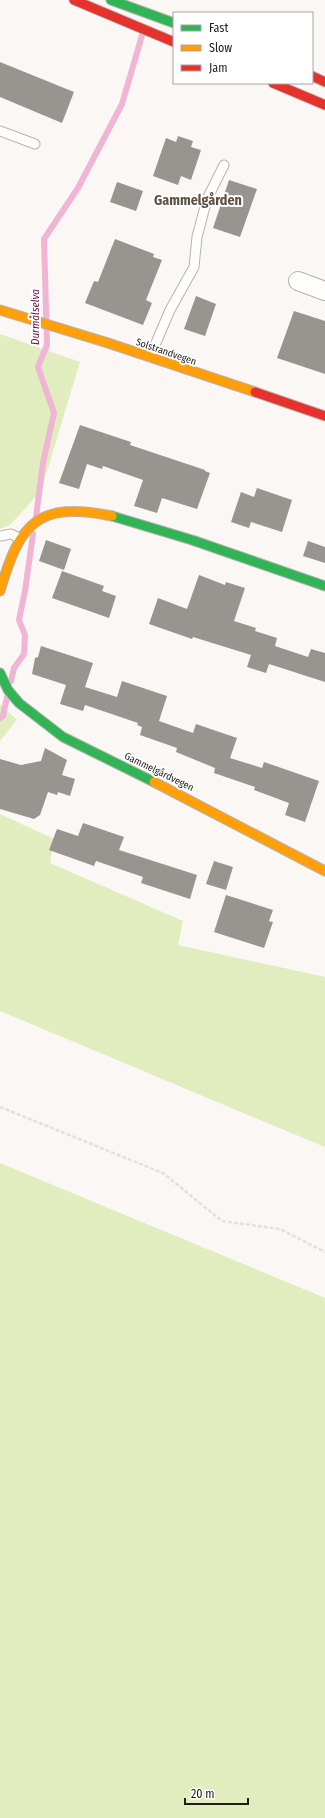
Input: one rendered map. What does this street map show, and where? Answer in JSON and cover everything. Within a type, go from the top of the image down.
[{"type":"main road","points":[[74,0],[173,42]]},
{"type":"main road","points":[[111,0],[173,23]]},
{"type":"main road","points":[[313,76],[325,82]]},
{"type":"main road","points":[[275,84],[325,105]]},
{"type":"main road","name":"Solstrandvegen","points":[[0,310],[108,343],[325,416]]},
{"type":"main road","points":[[0,591],[12,553],[19,538],[29,527],[47,516],[66,511],[85,512],[125,520],[158,529],[325,586]]},
{"type":"main road","name":"Gammelgårdvegen","points":[[0,673],[8,690],[19,704],[63,737],[183,796],[325,871]]},
{"type":"street","points":[[298,281],[325,291]]},
{"type":"lane","points":[[0,130],[35,144]]},
{"type":"lane","points":[[150,358],[170,310],[194,267],[197,237],[207,199],[224,165]]},
{"type":"lane","points":[[0,536],[11,534],[19,538]]},
{"type":"path","points":[[0,1108],[164,1173],[222,1221],[280,1230],[325,1252]]},
{"type":"green space","points":[[0,334],[80,362],[41,491],[10,525],[0,529]]},
{"type":"green space","points":[[0,704],[17,720],[0,741]]},
{"type":"green space","points":[[0,814],[54,839],[50,863],[183,921],[178,945],[325,977],[325,1147],[0,1011]]},
{"type":"green space","points":[[0,1163],[325,1298],[325,1818],[0,1818]]},
{"type":"building","points":[[0,62],[74,92],[62,123],[0,97]]},
{"type":"building","points":[[178,136],[193,141],[191,147],[201,150],[191,180],[181,176],[178,185],[153,176],[166,138],[176,142]]},
{"type":"building","points":[[229,180],[257,189],[240,237],[213,228]]},
{"type":"building","points":[[117,182],[143,191],[136,211],[110,202]]},
{"type":"building","points":[[115,239],[154,254],[153,257],[162,260],[146,300],[152,303],[143,325],[85,303],[94,281],[98,282]]},
{"type":"building","points":[[196,296],[216,304],[205,336],[184,329]]},
{"type":"building","points":[[294,311],[325,321],[325,374],[277,358]]},
{"type":"building","points":[[80,425],[131,442],[130,445],[210,473],[197,509],[162,498],[157,513],[134,506],[143,480],[103,466],[102,469],[87,464],[79,489],[59,483]]},
{"type":"building","points":[[257,488],[292,500],[282,532],[251,522],[249,528],[231,522],[241,492],[254,497]]},
{"type":"building","points":[[46,540],[71,549],[64,570],[39,561]]},
{"type":"building","points":[[308,541],[325,547],[325,563],[303,556]]},
{"type":"building","points":[[62,571],[104,586],[102,591],[116,596],[109,618],[52,598]]},
{"type":"building","points":[[199,575],[225,585],[226,582],[245,588],[234,621],[256,628],[255,631],[277,638],[275,646],[308,657],[311,649],[325,653],[325,682],[269,664],[266,673],[247,667],[251,655],[193,637],[192,639],[149,624],[158,598],[187,609]]},
{"type":"building","points":[[41,646],[93,663],[85,687],[117,697],[122,681],[167,696],[159,721],[193,733],[196,724],[237,738],[230,758],[262,768],[264,762],[319,781],[305,822],[285,815],[289,803],[254,790],[255,787],[214,773],[215,768],[176,752],[177,748],[140,735],[142,727],[137,725],[138,723],[85,705],[83,711],[60,704],[66,685],[32,674],[35,658],[38,657]]},
{"type":"building","points":[[45,748],[67,760],[62,775],[75,779],[70,796],[58,792],[57,795],[48,792],[40,815],[34,819],[0,809],[0,759],[21,765],[41,761]]},
{"type":"building","points":[[83,823],[124,837],[119,850],[197,875],[190,899],[141,883],[143,877],[96,861],[94,866],[49,850],[57,829],[78,836]]},
{"type":"building","points":[[214,861],[233,867],[226,890],[206,884]]},
{"type":"building","points":[[226,895],[273,910],[269,921],[273,922],[264,948],[214,932]]},
{"type":"waterway","name":"Durmålselva","points":[[36,517],[43,463],[54,413],[38,367],[47,345],[44,239],[78,188],[122,104],[143,32]]},
{"type":"waterway","name":"Durmålselva","points":[[11,681],[14,668],[24,654],[25,635],[19,620],[25,591],[33,534]]},
{"type":"waterway","name":"Durmålselva","points":[[0,718],[3,716],[7,697]]},
{"type":"traffic: fast","points":[[111,0],[173,23]]},
{"type":"traffic: fast","points":[[112,516],[192,540],[325,586]]},
{"type":"traffic: fast","points":[[0,673],[8,690],[19,703],[63,737],[154,782]]},
{"type":"traffic: slow","points":[[0,310],[108,343],[255,392]]},
{"type":"traffic: slow","points":[[0,591],[15,548],[24,533],[35,522],[49,515],[66,512],[86,512],[112,516]]},
{"type":"traffic: slow","points":[[154,782],[325,871]]},
{"type":"traffic: jam","points":[[74,0],[173,42]]},
{"type":"traffic: jam","points":[[313,76],[325,82]]},
{"type":"traffic: jam","points":[[275,84],[325,105]]},
{"type":"traffic: jam","points":[[255,392],[325,416]]},
{"type":"district","name":"Gammelgården","points":[[198,200]]}]
